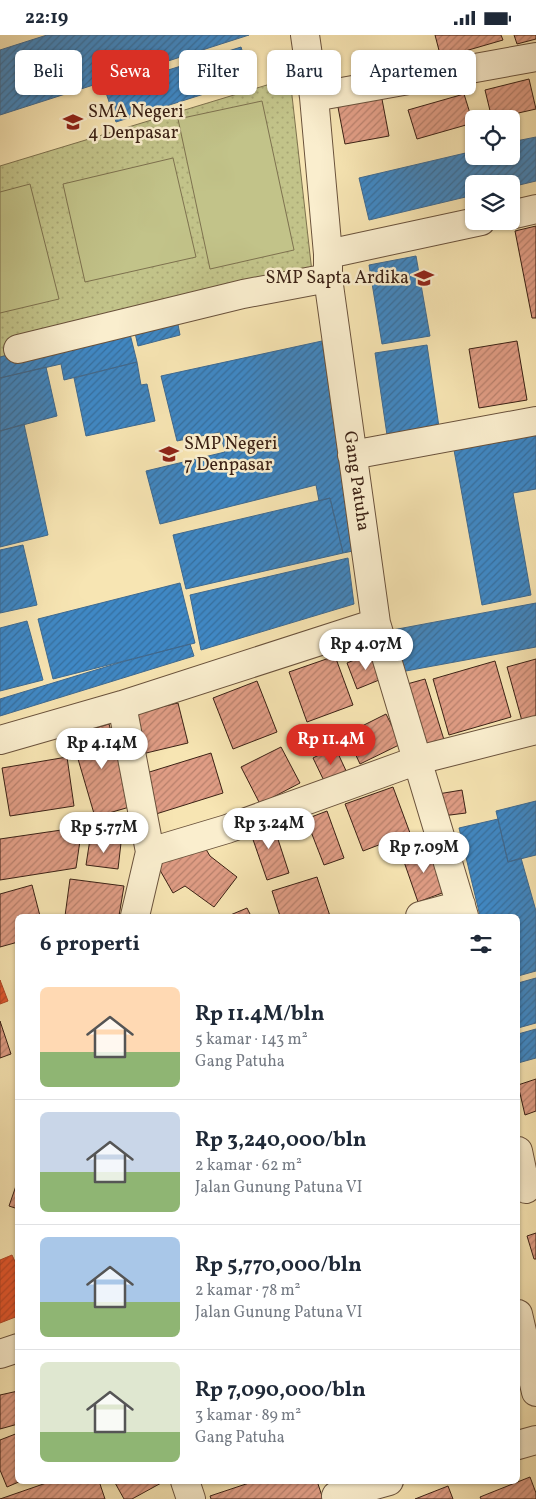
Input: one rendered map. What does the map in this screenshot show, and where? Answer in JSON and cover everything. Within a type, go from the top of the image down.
[{"type":"street","name":"Gang Patuha","points":[[305,35],[314,97],[328,266],[376,623],[395,692],[418,760],[462,911]]},
{"type":"street","points":[[314,97],[536,57]]},
{"type":"street","points":[[520,213],[536,209]]},
{"type":"street","points":[[18,349],[243,294],[328,266],[465,226]]},
{"type":"street","points":[[352,455],[536,421]]},
{"type":"street","points":[[0,740],[122,705],[376,623]]},
{"type":"street","points":[[122,705],[150,852],[135,914]]},
{"type":"street","points":[[150,852],[227,829],[418,760],[536,730]]},
{"type":"street","points":[[437,914],[462,911]]},
{"type":"street","points":[[520,1159],[527,1189]]},
{"type":"street","points":[[520,1323],[536,1392]]},
{"type":"street","points":[[0,1354],[15,1349]]},
{"type":"street","points":[[520,1444],[536,1440]]},
{"type":"street","points":[[186,1484],[191,1499]]},
{"type":"street","points":[[335,1492],[374,1484]]},
{"type":"green space","points":[[267,85],[267,95],[292,95],[313,281],[0,357],[0,166],[234,95],[257,95],[257,88]]},
{"type":"green space","points":[[262,101],[294,250],[210,269],[178,119]]},
{"type":"green space","points":[[173,158],[196,257],[85,282],[63,184]]},
{"type":"green space","points":[[30,184],[59,299],[0,313],[0,192]]},
{"type":"building: Toko","points":[[0,980],[8,1001],[0,1004]]},
{"type":"building: Toko","points":[[12,1255],[15,1262],[15,1317],[0,1323],[0,1260]]},
{"type":"building: Sekolah","points":[[47,35],[249,35],[202,50],[179,50],[179,57],[169,61],[169,50],[92,50],[92,85],[82,89],[82,50],[15,50],[15,95],[62,95],[0,115],[0,50]]},
{"type":"building: Sekolah","points":[[241,47],[242,50],[232,50]]},
{"type":"building: Sekolah","points":[[179,67],[179,95],[201,95],[116,122],[107,95],[169,95],[169,70]]},
{"type":"building: Sekolah","points":[[536,137],[536,181],[520,185],[520,175],[465,175],[465,197],[369,220],[359,178],[465,153],[465,165],[520,165],[520,140]]},
{"type":"building: Sekolah","points":[[416,256],[430,336],[382,344],[369,265]]},
{"type":"building: Sekolah","points":[[176,314],[180,335],[138,346],[133,324]]},
{"type":"building: Sekolah","points":[[128,326],[137,362],[64,380],[61,364],[0,378],[0,357]]},
{"type":"building: Sekolah","points":[[322,341],[353,551],[343,553],[330,498],[319,501],[316,485],[160,524],[146,471],[225,452],[220,432],[177,441],[161,376]]},
{"type":"building: Sekolah","points":[[427,345],[439,427],[387,435],[375,353]]},
{"type":"building: Sekolah","points":[[137,362],[141,385],[147,384],[155,421],[86,436],[74,378]]},
{"type":"building: Sekolah","points":[[46,367],[57,416],[0,431],[0,378]]},
{"type":"building: Sekolah","points":[[24,424],[48,535],[0,547],[0,431]]},
{"type":"building: Sekolah","points":[[536,435],[536,489],[513,493],[531,595],[482,605],[454,450]]},
{"type":"building: Sekolah","points":[[330,498],[343,553],[186,589],[173,535]]},
{"type":"building: Sekolah","points":[[23,545],[37,605],[0,613],[0,550]]},
{"type":"building: Sekolah","points":[[348,558],[354,604],[201,650],[190,595]]},
{"type":"building: Sekolah","points":[[180,583],[195,643],[53,679],[38,619]]},
{"type":"building: Sekolah","points":[[536,603],[536,647],[395,673],[387,631]]},
{"type":"building: Sekolah","points":[[27,621],[43,680],[0,691],[0,628]]},
{"type":"building: Sekolah","points":[[190,644],[194,656],[0,716],[0,699],[122,662]]},
{"type":"building: Sekolah","points":[[536,801],[536,855],[508,862],[496,811]]},
{"type":"building: Sekolah","points":[[498,819],[508,862],[521,858],[536,911],[536,971],[520,975],[520,914],[480,914],[459,828]]},
{"type":"building: Sekolah","points":[[536,978],[536,1023],[520,1027],[520,982]]},
{"type":"building: Sekolah","points":[[536,1029],[536,1058],[520,1062],[520,1033]]},
{"type":"building: Lainnya","points":[[435,35],[501,35],[503,40],[469,50],[439,50]]},
{"type":"building: Lainnya","points":[[514,35],[536,35],[536,39],[517,44]]},
{"type":"building: Lainnya","points":[[529,79],[536,109],[520,113],[520,110],[490,110],[485,90]]},
{"type":"building: Lainnya","points":[[381,95],[389,136],[345,144],[337,102]]},
{"type":"building: Lainnya","points":[[464,95],[469,110],[465,110],[465,125],[417,139],[408,110]]},
{"type":"building: Lainnya","points":[[536,226],[536,318],[532,318],[515,231]]},
{"type":"building: Lainnya","points":[[517,341],[527,400],[479,408],[469,349]]},
{"type":"building: Lainnya","points":[[374,652],[384,678],[357,689],[347,663]]},
{"type":"building: Lainnya","points":[[335,656],[353,705],[307,722],[289,672]]},
{"type":"building: Lainnya","points":[[536,659],[536,717],[522,721],[507,667]]},
{"type":"building: Lainnya","points":[[495,661],[511,717],[449,735],[433,679]]},
{"type":"building: Lainnya","points":[[425,679],[445,743],[421,751],[400,686]]},
{"type":"building: Lainnya","points":[[257,681],[277,732],[233,749],[213,698]]},
{"type":"building: Lainnya","points":[[178,703],[188,743],[142,754],[132,714]]},
{"type":"building: Lainnya","points":[[386,714],[401,744],[360,764],[346,734]]},
{"type":"building: Lainnya","points":[[109,724],[133,806],[95,817],[71,735]]},
{"type":"building: Lainnya","points":[[281,747],[300,783],[260,804],[241,767]]},
{"type":"building: Lainnya","points":[[335,747],[348,775],[326,785],[313,758]]},
{"type":"building: Lainnya","points":[[211,753],[223,793],[156,814],[143,774]]},
{"type":"building: Lainnya","points":[[67,757],[74,806],[10,816],[2,768]]},
{"type":"building: Lainnya","points":[[393,787],[410,833],[363,851],[345,804]]},
{"type":"building: Lainnya","points":[[462,790],[466,813],[442,816],[438,794]]},
{"type":"building: Lainnya","points":[[327,811],[344,858],[324,865],[306,819]]},
{"type":"building: Lainnya","points":[[272,821],[289,873],[267,880],[249,828]]},
{"type":"building: Lainnya","points":[[82,827],[76,868],[0,880],[0,839]]},
{"type":"building: Lainnya","points":[[90,839],[121,843],[118,869],[86,865]]},
{"type":"building: Lainnya","points":[[201,841],[210,856],[237,877],[214,907],[185,886],[173,893],[157,865]]},
{"type":"building: Lainnya","points":[[429,846],[445,892],[418,902],[402,856]]},
{"type":"building: Lainnya","points":[[317,877],[329,914],[279,914],[272,891]]},
{"type":"building: Lainnya","points":[[70,879],[124,886],[119,914],[65,914]]},
{"type":"building: Lainnya","points":[[32,885],[39,914],[15,914],[15,943],[0,947],[0,894]]},
{"type":"building: Lainnya","points":[[247,908],[250,914],[233,914]]},
{"type":"building: Lainnya","points":[[0,1021],[11,1054],[0,1058]]},
{"type":"building: Lainnya","points":[[536,1079],[536,1111],[525,1115],[520,1084]]},
{"type":"building: Lainnya","points":[[15,1189],[15,1208],[9,1206]]},
{"type":"building: Lainnya","points":[[536,1233],[536,1259],[534,1259],[527,1236]]},
{"type":"building: Lainnya","points":[[15,1392],[15,1425],[0,1429],[0,1395]]},
{"type":"building: Lainnya","points":[[15,1434],[15,1484],[7,1487],[0,1470],[0,1440]]},
{"type":"building: Lainnya","points":[[530,1477],[536,1493],[536,1499],[481,1499],[480,1497],[512,1484],[520,1484],[520,1481]]},
{"type":"building: Lainnya","points":[[43,1484],[100,1484],[105,1499],[0,1499]]},
{"type":"building: Lainnya","points":[[116,1484],[159,1484],[132,1499],[124,1499]]},
{"type":"building: Lainnya","points":[[246,1484],[318,1484],[323,1499],[211,1499],[210,1496]]},
{"type":"building: Lainnya","points":[[448,1486],[453,1499],[415,1499]]},
{"type":"place","name":"SMA Negeri 4 Denpasar","points":[[73,122]]},
{"type":"place","name":"SMP Sapta Ardika","points":[[424,278]]},
{"type":"place","name":"SMP Negeri 7 Denpasar","points":[[169,454]]}]
